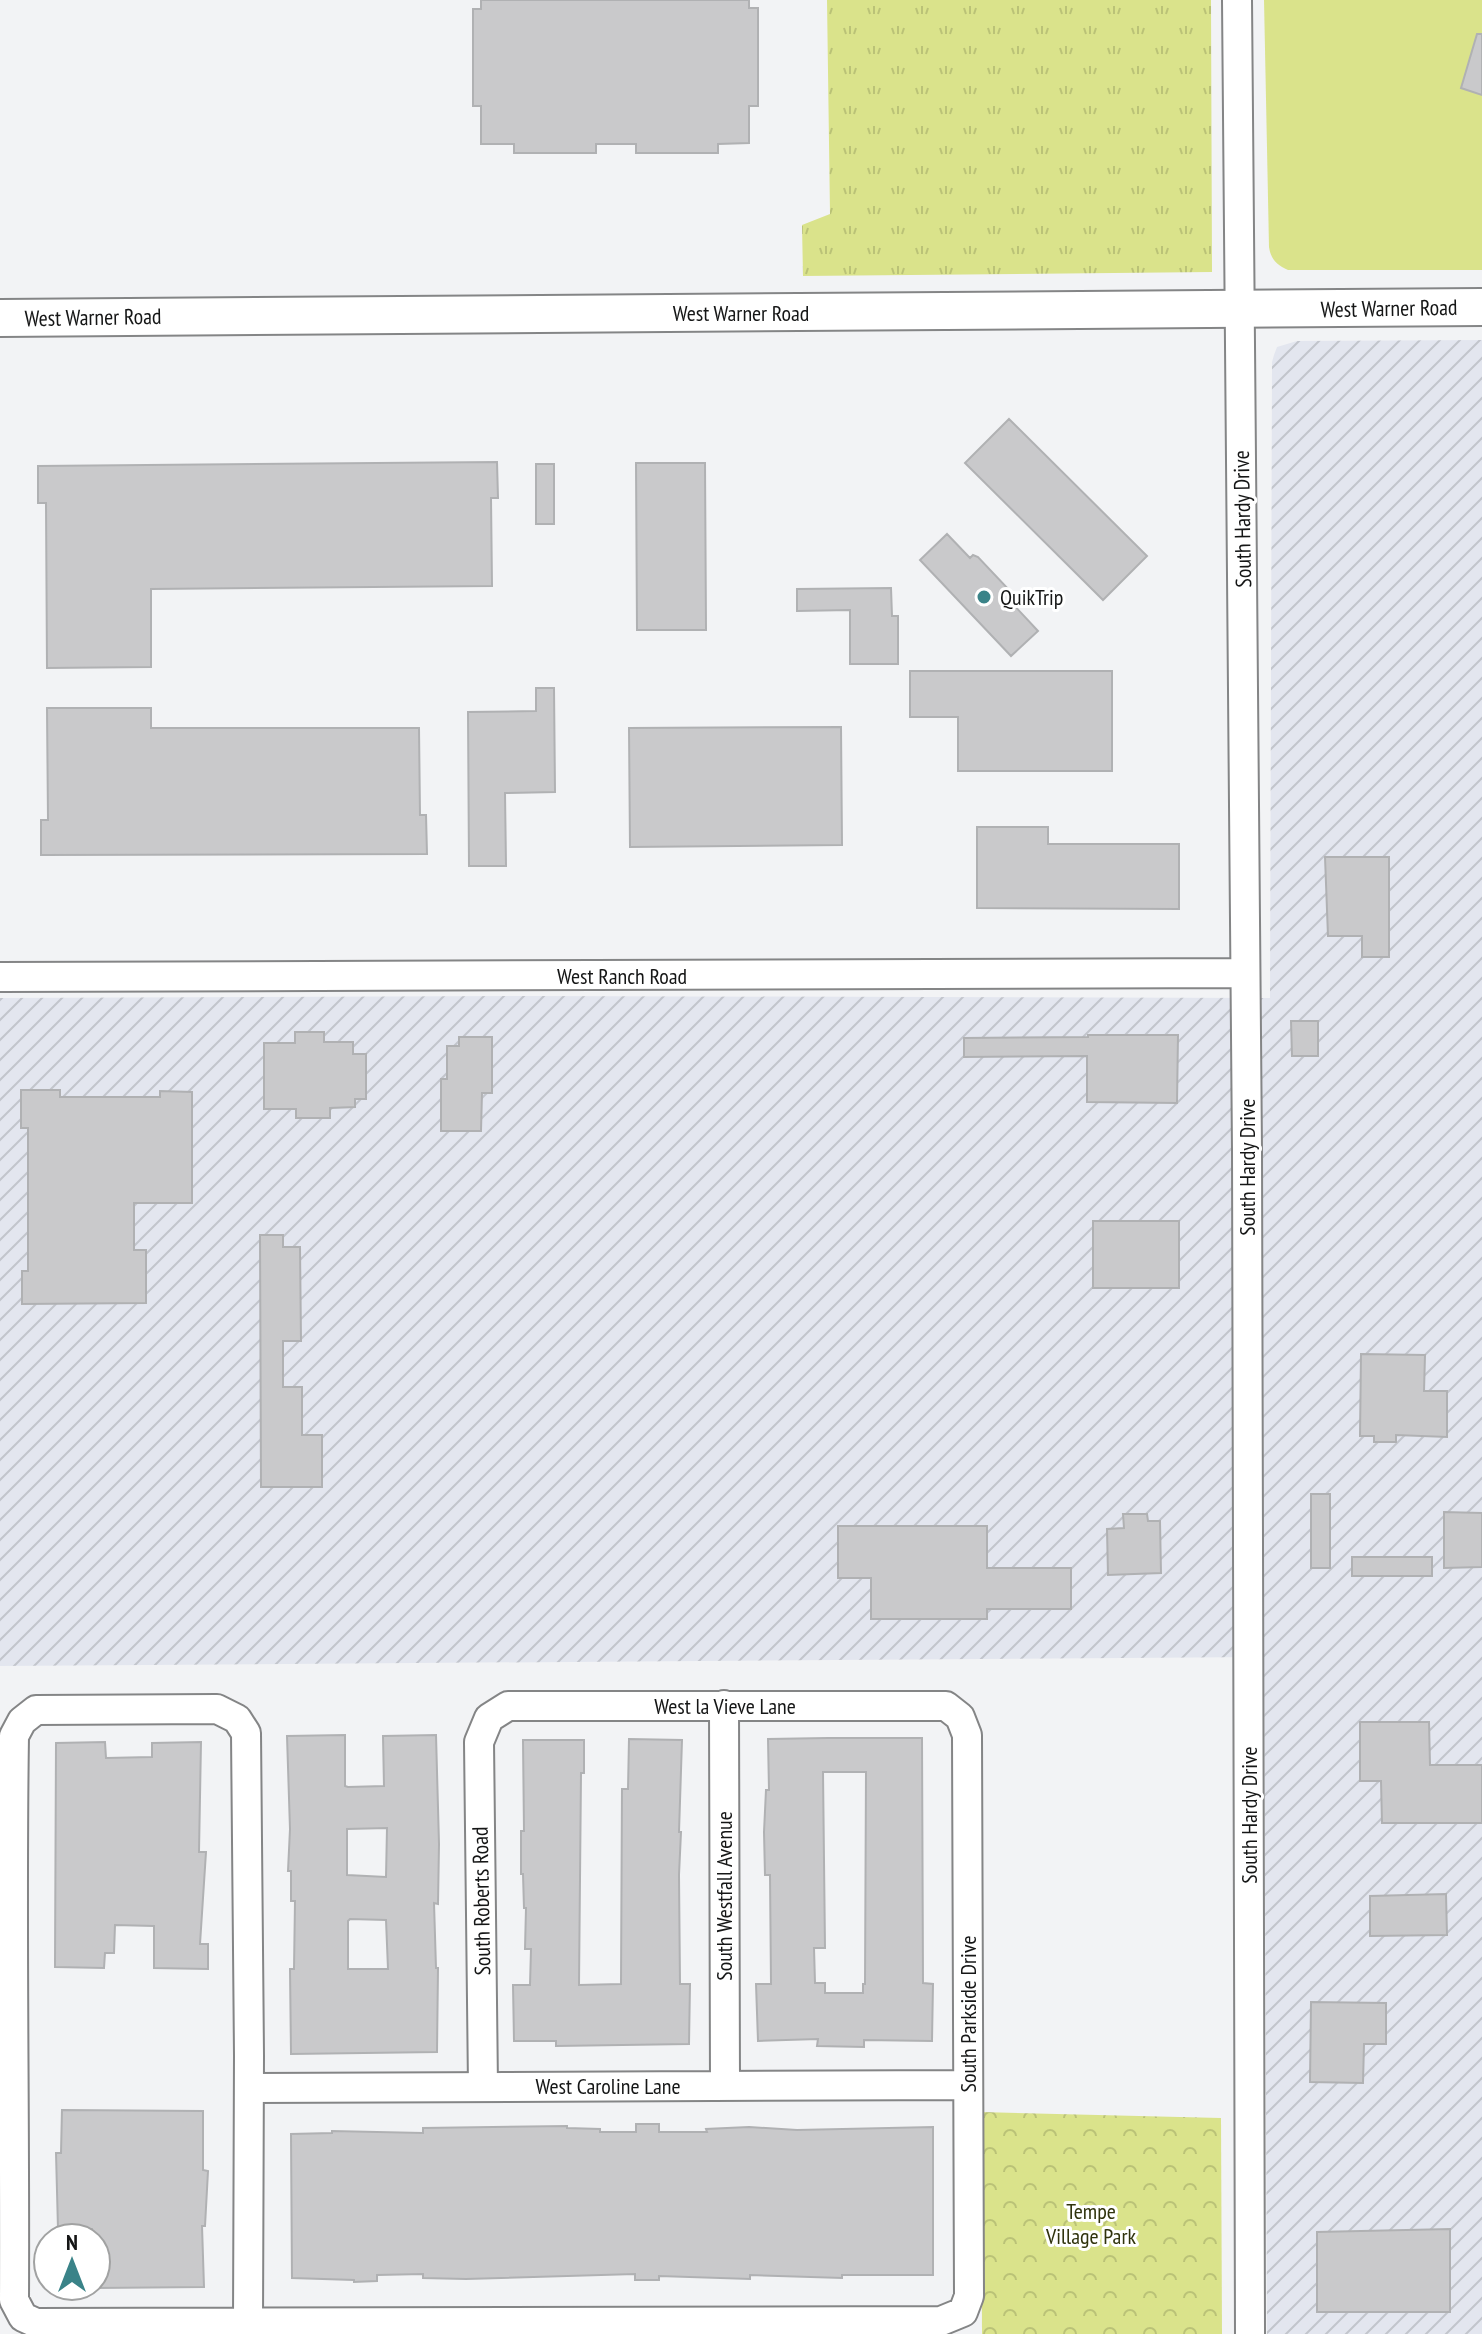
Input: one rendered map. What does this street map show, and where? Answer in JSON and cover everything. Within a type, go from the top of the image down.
[{"type":"main road","name":"West Warner Road","points":[[0,318],[1482,307]]},
{"type":"street","name":"South Hardy Drive","points":[[1237,0],[1245,973],[1250,2334]]},
{"type":"street","name":"West Ranch Road","points":[[0,977],[1245,973]]},
{"type":"street","name":"West la Vieve Lane","points":[[489,1718],[508,1706],[724,1705],[946,1706],[960,1717]]},
{"type":"street","name":"South Westfall Avenue","points":[[724,1705],[725,2086]]},
{"type":"street","points":[[77,1708],[217,1709],[237,1719],[246,1733],[248,1761],[248,2322],[36,2323],[23,2317],[14,2300],[5,2061],[14,1736],[22,1721],[36,1710],[77,1708]]},
{"type":"street","name":"South Parkside Drive","points":[[248,2322],[941,2321],[963,2312],[969,2296],[967,1735],[960,1717]]},
{"type":"street","name":"South Roberts Road","points":[[483,2087],[479,1742],[489,1718]]},
{"type":"street","name":"West Caroline Lane","points":[[249,2088],[967,2085]]},
{"type":"shaded area","points":[[1482,340],[1482,2334],[1267,2334],[1264,1657],[0,1666],[0,998],[1270,998],[1274,355],[1277,347],[1297,341]]},
{"type":"green space","points":[[827,0],[1211,0],[1212,272],[803,276],[802,225],[830,214]]},
{"type":"green space","points":[[1264,0],[1482,0],[1482,270],[1288,270],[1275,262],[1269,247]]},
{"type":"green space","name":"Tempe Village Park","points":[[981,2112],[1221,2118],[1222,2334],[982,2334]]},
{"type":"building","points":[[481,0],[749,0],[749,8],[758,8],[758,106],[749,106],[749,143],[718,144],[718,153],[636,153],[636,144],[596,144],[596,153],[514,153],[514,144],[481,144],[481,106],[473,106],[473,9],[481,9]]},
{"type":"building","points":[[1477,34],[1482,34],[1482,95],[1461,88]]},
{"type":"building","points":[[1009,419],[1147,556],[1103,600],[965,463]]},
{"type":"building","points":[[497,462],[498,498],[491,498],[492,586],[151,589],[151,667],[47,668],[46,503],[38,503],[38,466]]},
{"type":"building","points":[[636,463],[705,463],[706,630],[637,630]]},
{"type":"building","points":[[536,464],[554,464],[554,524],[536,524]]},
{"type":"building","name":"QuikTrip","points":[[947,534],[970,558],[973,555],[978,557],[1012,593],[1015,599],[1011,602],[1038,631],[1011,656],[920,560]]},
{"type":"building","points":[[891,588],[892,616],[898,616],[898,664],[850,664],[850,610],[797,611],[797,589]]},
{"type":"building","points":[[910,671],[1112,671],[1112,771],[958,771],[958,717],[910,717]]},
{"type":"building","points":[[536,688],[554,688],[555,792],[505,793],[506,866],[469,866],[468,712],[536,711]]},
{"type":"building","points":[[47,708],[151,708],[151,728],[419,728],[420,815],[426,815],[427,854],[41,855],[41,820],[48,820]]},
{"type":"building","points":[[841,727],[842,845],[630,847],[629,728]]},
{"type":"building","points":[[977,827],[1048,827],[1048,844],[1179,844],[1179,909],[977,908]]},
{"type":"building","points":[[1325,857],[1389,857],[1389,957],[1362,957],[1362,936],[1328,936]]},
{"type":"building","points":[[1291,1021],[1318,1021],[1318,1056],[1292,1056]]},
{"type":"building","points":[[295,1032],[324,1032],[324,1042],[353,1042],[353,1054],[366,1054],[366,1099],[355,1099],[355,1107],[330,1108],[330,1118],[296,1118],[296,1109],[264,1109],[264,1043],[295,1043]]},
{"type":"building","points":[[1178,1035],[1177,1103],[1087,1102],[1087,1056],[964,1057],[964,1038]]},
{"type":"building","points":[[459,1037],[492,1037],[492,1093],[482,1093],[481,1131],[441,1131],[441,1079],[447,1079],[447,1046],[459,1046]]},
{"type":"building","points":[[21,1090],[60,1090],[60,1097],[160,1097],[160,1091],[192,1092],[192,1203],[134,1203],[134,1250],[146,1250],[146,1303],[22,1304],[22,1271],[28,1271],[28,1128],[21,1128]]},
{"type":"building","points":[[1093,1221],[1179,1221],[1179,1288],[1093,1288]]},
{"type":"building","points":[[260,1235],[283,1235],[283,1247],[300,1247],[301,1341],[283,1341],[283,1387],[302,1387],[302,1435],[322,1435],[322,1487],[261,1487]]},
{"type":"building","points":[[1361,1354],[1425,1355],[1424,1391],[1447,1391],[1447,1437],[1396,1435],[1396,1442],[1374,1442],[1374,1436],[1360,1436]]},
{"type":"building","points":[[1311,1494],[1330,1494],[1330,1568],[1311,1568]]},
{"type":"building","points":[[1444,1512],[1482,1513],[1482,1567],[1444,1568]]},
{"type":"building","points":[[1123,1514],[1147,1514],[1148,1521],[1160,1521],[1161,1573],[1108,1575],[1107,1529],[1124,1528]]},
{"type":"building","points":[[838,1526],[987,1526],[987,1568],[1071,1568],[1071,1609],[987,1609],[987,1619],[871,1619],[871,1578],[838,1578]]},
{"type":"building","points":[[1352,1557],[1432,1557],[1432,1576],[1352,1576]]},
{"type":"building","points":[[1360,1722],[1429,1722],[1430,1765],[1482,1765],[1482,1823],[1382,1823],[1381,1781],[1360,1781]]},
{"type":"building","points":[[345,1735],[345,1786],[348,1787],[384,1786],[383,1736],[436,1735],[439,1844],[438,1904],[434,1903],[438,1968],[437,2052],[291,2054],[290,1969],[294,1969],[295,1901],[291,1901],[291,1871],[288,1871],[287,1736]],"holes":[[[387,1828],[386,1877],[347,1875],[347,1829]],[[350,1919],[386,1920],[388,1969],[348,1969]]]},
{"type":"building","points":[[922,1738],[923,1983],[933,1984],[932,2041],[864,2040],[864,2047],[817,2046],[818,2039],[758,2041],[756,1984],[771,1984],[770,1875],[765,1875],[764,1832],[766,1790],[769,1790],[768,1739]],"holes":[[[823,1772],[866,1772],[865,1984],[863,1993],[825,1993],[825,1983],[815,1983],[814,1948],[825,1948]]]},
{"type":"building","points":[[629,1739],[682,1740],[680,1984],[690,1984],[689,2044],[556,2046],[556,2041],[514,2041],[513,1985],[530,1985],[531,1949],[525,1949],[526,1908],[521,1874],[523,1740],[584,1740],[579,1985],[621,1984],[622,1789],[628,1789]]},
{"type":"building","points":[[105,1742],[106,1758],[152,1757],[152,1743],[201,1742],[199,1852],[206,1852],[200,1944],[208,1944],[208,1969],[154,1968],[154,1926],[115,1925],[114,1953],[105,1953],[104,1968],[55,1967],[56,1743]]},
{"type":"building","points":[[1446,1894],[1447,1935],[1370,1936],[1370,1896]]},
{"type":"building","points":[[1311,2002],[1386,2003],[1386,2044],[1364,2044],[1363,2083],[1310,2082]]},
{"type":"building","points":[[62,2110],[203,2111],[203,2170],[208,2171],[205,2226],[202,2226],[204,2287],[112,2288],[112,2222],[58,2222],[56,2153],[61,2153]]},
{"type":"building","points":[[636,2124],[659,2124],[659,2132],[707,2132],[706,2129],[749,2127],[797,2130],[933,2127],[933,2275],[842,2275],[842,2278],[750,2275],[750,2279],[659,2276],[659,2280],[635,2280],[635,2274],[466,2279],[423,2278],[423,2274],[377,2275],[377,2281],[354,2282],[292,2278],[291,2134],[332,2131],[423,2133],[423,2128],[567,2126],[600,2129],[600,2132],[636,2132]]},
{"type":"building","points":[[1450,2229],[1450,2312],[1317,2312],[1317,2232]]},
{"type":"place","name":"QuikTrip","points":[[984,597]]}]
